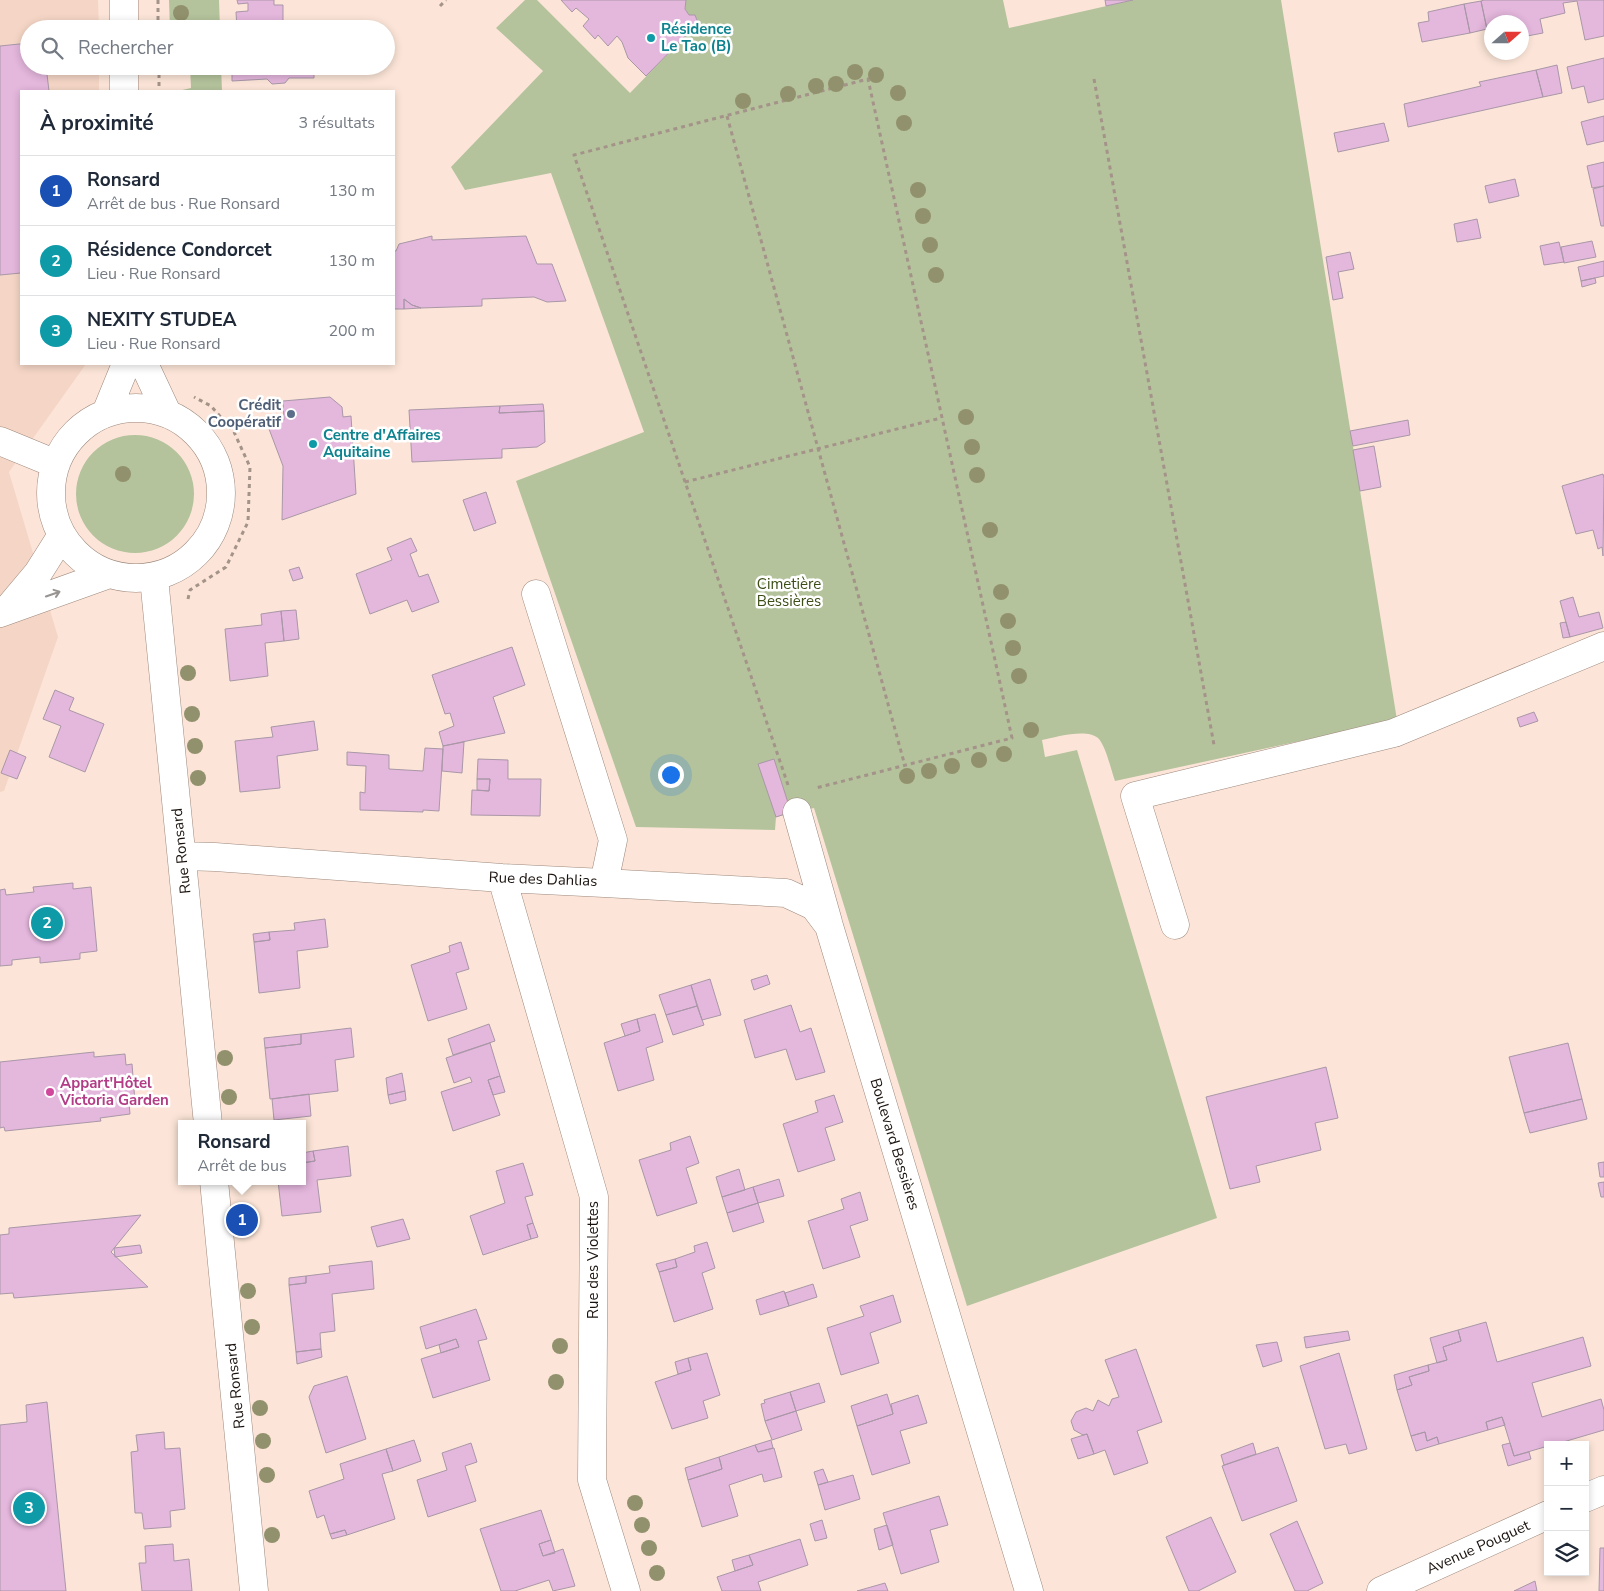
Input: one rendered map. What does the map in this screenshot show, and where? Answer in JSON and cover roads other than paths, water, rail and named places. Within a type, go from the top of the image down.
[{"type":"street","points":[[124,0],[124,20]]},
{"type":"street","points":[[124,75],[124,90]]},
{"type":"street","points":[[106,413],[126,365]]},
{"type":"street","points":[[144,365],[166,413]]},
{"type":"street","points":[[126,408],[146,408],[166,413],[191,427],[209,448],[220,474],[222,501],[215,527],[200,550],[179,568],[154,578],[131,579],[109,574],[90,565],[74,552],[62,535],[53,512],[51,488],[56,464],[67,442],[84,425],[106,413],[126,408]]},
{"type":"street","points":[[0,441],[56,464]]},
{"type":"street","points":[[3,612],[38,573],[62,535]]},
{"type":"street","points":[[3,612],[109,574]]},
{"type":"street","name":"Rue Ronsard","points":[[154,578],[208,1120]]},
{"type":"street","name":"Rue des Dahlias","points":[[182,856],[215,856],[502,878],[604,883],[613,840],[536,594]]},
{"type":"street","points":[[1175,924],[1136,796],[1394,734],[1604,646]]},
{"type":"street","points":[[794,803],[829,926]]},
{"type":"street","name":"Rue des Violettes","points":[[502,878],[594,1197],[592,1480],[626,1591]]},
{"type":"street","name":"Boulevard Bessières","points":[[604,883],[786,893],[814,906],[829,926],[1029,1591]]},
{"type":"street","name":"Rue Ronsard","points":[[214,1185],[254,1591]]},
{"type":"street","points":[[1589,1496],[1604,1490]]},
{"type":"street","name":"Avenue Pouguet","points":[[1381,1591],[1544,1517]]},
{"type":"place","name":"Résidence Le Tao (B)","points":[[651,38]]},
{"type":"place","name":"Crédit Coopératif","points":[[291,414]]},
{"type":"place","name":"Centre d'Affaires Aquitaine","points":[[313,444]]},
{"type":"place","name":"Résidence Condorcet","points":[[47,923]]},
{"type":"place","name":"Appart'Hôtel Victoria Garden","points":[[50,1092]]},
{"type":"place","name":"Ronsard","points":[[242,1220]]},
{"type":"place","name":"NEXITY STUDEA","points":[[29,1508]]},
{"type":"park label","name":"Cimetière Bessières","points":[[789,592]]}]
